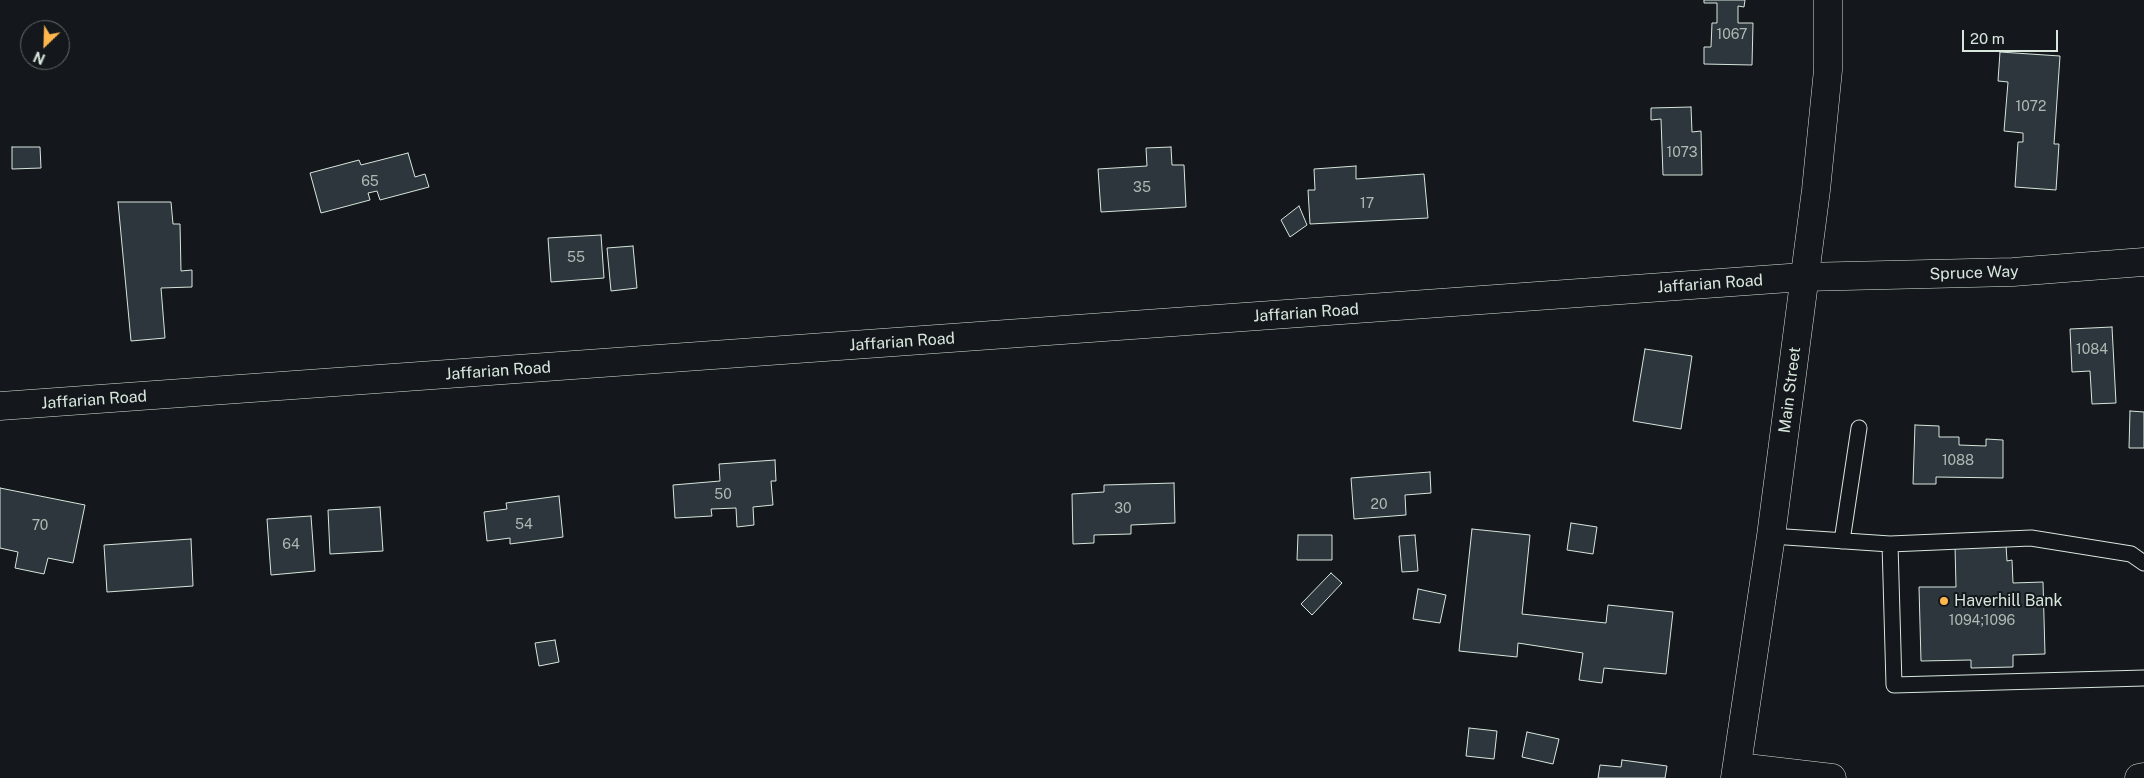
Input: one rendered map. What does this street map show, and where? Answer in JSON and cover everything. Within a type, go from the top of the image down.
[{"type":"main road","name":"Main Street","points":[[1737,772],[1771,536],[1816,190],[1828,70],[1828,0]]},
{"type":"main road","name":"Spruce Way","points":[[1804,277],[2013,272],[2144,262]]},
{"type":"main road","name":"Jaffarian Road","points":[[0,406],[1804,277]]},
{"type":"main road","points":[[1737,772],[1832,778]]},
{"type":"main road","points":[[2139,778],[2144,777]]},
{"type":"lane","points":[[1842,541],[1859,428]]},
{"type":"lane","points":[[1771,536],[1890,544],[2031,538],[2131,554],[2144,563]]},
{"type":"lane","points":[[1890,544],[1894,685],[2144,678]]},
{"type":"building","points":[[1704,0],[1745,0],[1744,7],[1738,6],[1738,23],[1753,23],[1752,65],[1704,64],[1704,47],[1711,47],[1712,23],[1717,23],[1717,3],[1704,3]]},
{"type":"building","points":[[2000,52],[2060,56],[2054,144],[2059,144],[2056,190],[2015,187],[2018,142],[2023,142],[2023,133],[2004,131],[2008,82],[1998,81]]},
{"type":"building","points":[[1691,107],[1692,132],[1701,131],[1702,175],[1663,175],[1661,119],[1651,120],[1651,108]]},
{"type":"building","points":[[12,147],[40,147],[41,168],[12,169]]},
{"type":"building","points":[[1171,147],[1172,165],[1184,165],[1186,207],[1101,212],[1098,169],[1147,166],[1146,148]]},
{"type":"building","points":[[408,153],[415,177],[425,174],[429,187],[380,200],[377,191],[368,193],[370,200],[321,213],[310,173],[359,160],[361,165]]},
{"type":"building","points":[[1356,166],[1356,179],[1424,174],[1428,218],[1310,224],[1308,190],[1315,190],[1314,169]]},
{"type":"building","points":[[118,202],[171,202],[173,224],[180,224],[181,271],[192,270],[192,287],[161,288],[165,338],[131,341]]},
{"type":"building","points":[[1299,206],[1307,225],[1290,237],[1281,220]]},
{"type":"building","points":[[601,235],[604,278],[551,282],[548,238]]},
{"type":"building","points":[[633,246],[637,288],[611,291],[607,248]]},
{"type":"building","points":[[2112,327],[2116,403],[2092,404],[2090,371],[2072,372],[2070,329]]},
{"type":"building","points":[[1645,349],[1692,356],[1681,429],[1633,421]]},
{"type":"building","points":[[2130,411],[2144,412],[2144,448],[2129,448]]},
{"type":"building","points":[[1915,425],[1939,426],[1939,437],[1959,437],[1959,445],[1986,446],[1986,439],[2003,440],[2003,478],[1936,477],[1936,484],[1913,484]]},
{"type":"building","points":[[775,460],[776,481],[771,481],[773,505],[753,507],[754,525],[737,527],[736,508],[711,509],[712,516],[675,518],[673,485],[720,481],[719,464]]},
{"type":"building","points":[[1430,472],[1431,493],[1405,495],[1406,515],[1354,519],[1351,478]]},
{"type":"building","points":[[1174,483],[1175,523],[1131,525],[1131,534],[1094,535],[1094,543],[1073,544],[1072,494],[1104,492],[1104,485]]},
{"type":"building","points":[[0,488],[85,505],[73,563],[48,558],[44,574],[15,568],[18,552],[0,548]]},
{"type":"building","points":[[559,496],[563,537],[510,544],[510,538],[487,541],[484,512],[507,509],[506,503]]},
{"type":"building","points":[[380,507],[383,551],[330,554],[328,510]]},
{"type":"building","points":[[311,516],[315,571],[271,575],[267,519]]},
{"type":"building","points":[[1571,523],[1597,527],[1593,554],[1567,550]]},
{"type":"building","points":[[1472,529],[1530,535],[1522,614],[1606,623],[1608,605],[1673,612],[1666,674],[1604,668],[1602,683],[1579,680],[1583,653],[1518,643],[1517,657],[1459,651]]},
{"type":"building","points":[[1298,535],[1332,535],[1332,560],[1297,560]]},
{"type":"building","points":[[1415,535],[1418,571],[1402,572],[1399,536]]},
{"type":"building","points":[[191,539],[193,586],[107,592],[104,545]]},
{"type":"building","points":[[2006,545],[2007,561],[2012,560],[2013,583],[2043,582],[2045,654],[2013,655],[2013,667],[1971,668],[1971,660],[1921,661],[1919,587],[1956,587],[1955,546]]},
{"type":"building","points":[[1331,573],[1342,583],[1312,615],[1301,604]]},
{"type":"building","points":[[1418,589],[1446,595],[1440,623],[1413,619]]},
{"type":"building","points":[[555,640],[559,662],[539,666],[535,643]]},
{"type":"building","points":[[1469,728],[1497,731],[1494,759],[1466,756]]},
{"type":"building","points":[[1527,732],[1559,739],[1553,764],[1522,757]]},
{"type":"building","points":[[1622,760],[1667,766],[1665,778],[1598,778],[1600,765],[1621,767]]},
{"type":"place","name":"Haverhill Bank","points":[[1944,601]]}]
